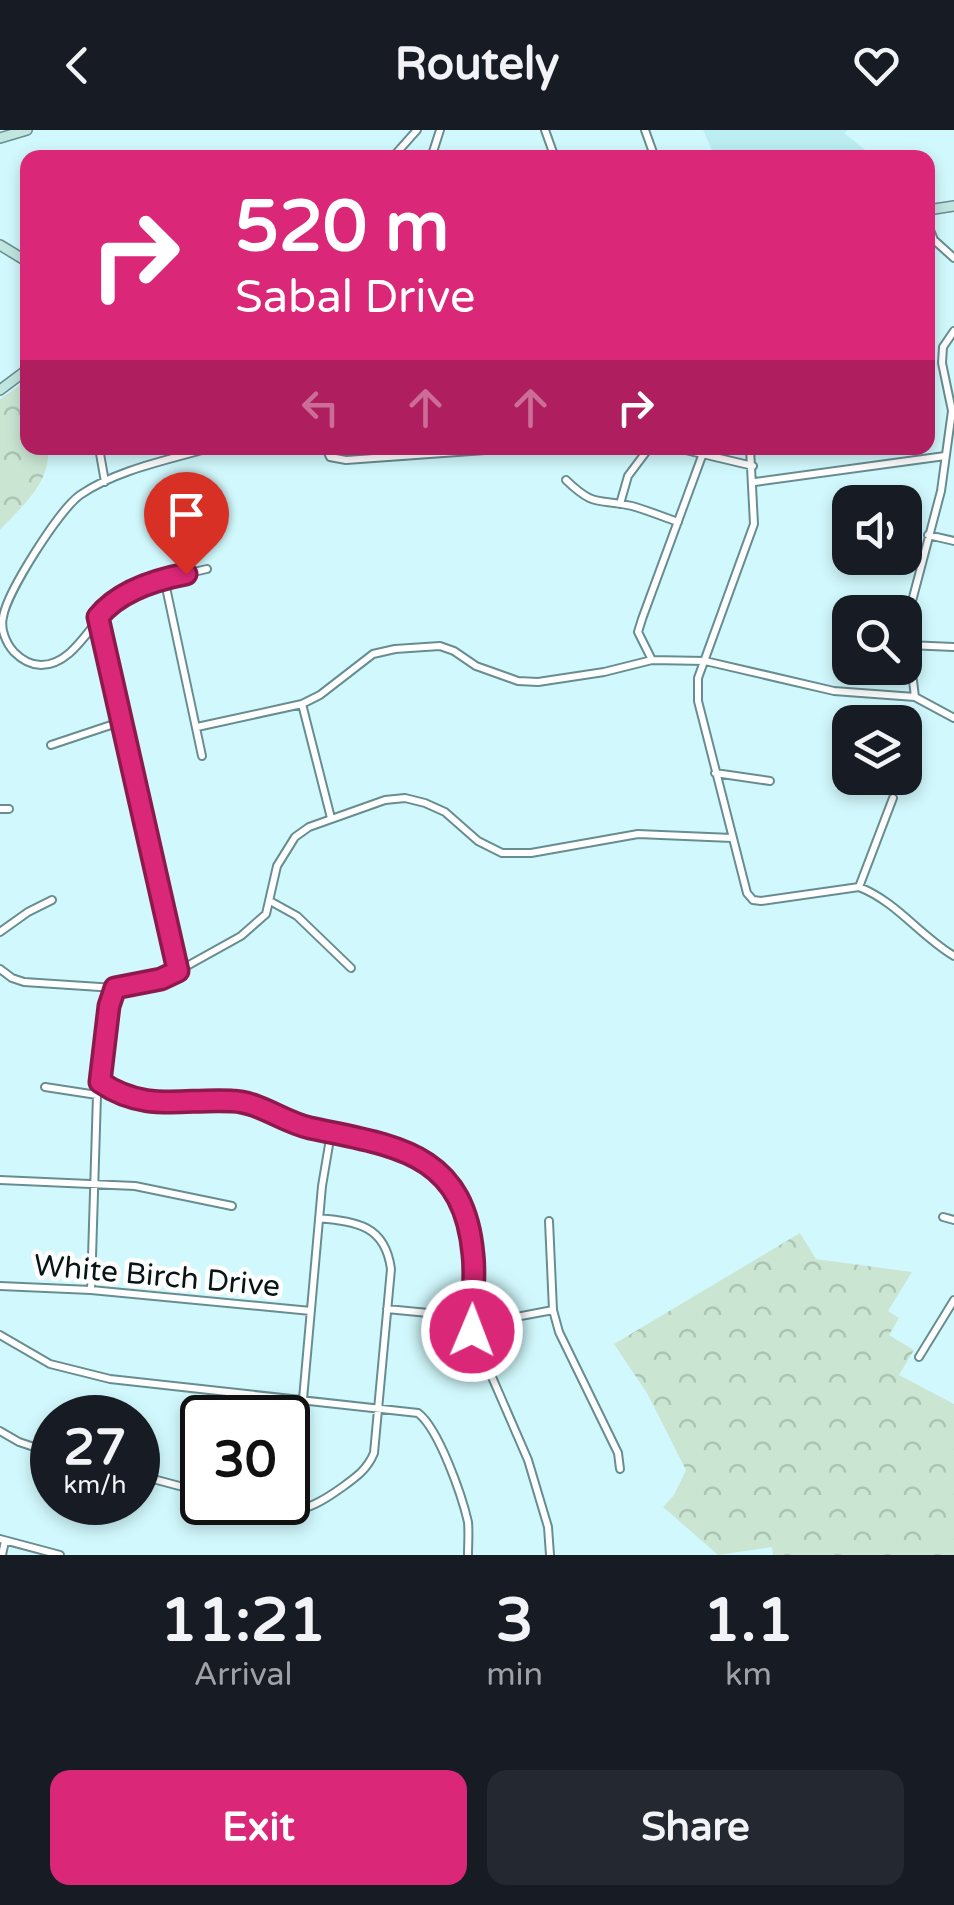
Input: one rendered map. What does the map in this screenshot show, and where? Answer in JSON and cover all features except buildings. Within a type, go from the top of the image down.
[{"type":"main road","points":[[0,138],[27,130]]},
{"type":"street","points":[[399,150],[416,130]]},
{"type":"street","points":[[935,241],[954,258]]},
{"type":"street","points":[[913,595],[941,491],[952,425],[951,396],[942,364],[943,347],[954,331]]},
{"type":"street","points":[[101,455],[105,482]]},
{"type":"street","points":[[188,455],[105,482],[84,492],[60,514],[2,617],[3,632],[17,656],[30,662],[42,665],[64,659],[98,617],[124,595],[164,578],[207,570]]},
{"type":"street","points":[[329,455],[346,460],[415,455]]},
{"type":"street","points":[[620,504],[628,476],[644,455]]},
{"type":"street","points":[[699,455],[752,466]]},
{"type":"street","points":[[751,455],[754,524],[698,678],[698,701],[748,893],[753,900],[859,887],[886,899],[934,944],[954,956]]},
{"type":"street","points":[[652,660],[638,632],[702,456]]},
{"type":"street","points":[[754,482],[945,456]]},
{"type":"street","points":[[566,480],[584,498],[620,504],[678,522]]},
{"type":"street","points":[[928,535],[954,541]]},
{"type":"street","points":[[164,578],[202,756]]},
{"type":"street","points":[[98,617],[178,971]]},
{"type":"street","points":[[80,641],[89,640],[103,647]]},
{"type":"street","points":[[196,727],[302,704],[320,695],[372,654],[440,646],[454,650],[476,666],[518,682],[604,672],[652,660],[705,661],[834,691],[915,696],[954,718]]},
{"type":"street","points":[[922,646],[954,647]]},
{"type":"street","points":[[913,685],[915,696]]},
{"type":"street","points":[[302,704],[331,818]]},
{"type":"street","points":[[51,745],[120,722]]},
{"type":"street","points":[[715,772],[770,782]]},
{"type":"street","points":[[0,969],[24,982],[115,988],[161,979],[257,924],[266,914],[283,851],[309,827],[367,805],[405,798],[445,812],[478,841],[502,852],[530,853],[638,834],[732,838]]},
{"type":"street","points":[[859,887],[893,798]]},
{"type":"street","points":[[0,932],[52,900]]},
{"type":"street","points":[[270,901],[297,916],[351,968]]},
{"type":"street","points":[[91,1290],[97,1095],[115,988]]},
{"type":"street","points":[[100,1082],[131,1098],[164,1104],[248,1102],[294,1125],[389,1144],[431,1166],[446,1180],[468,1226],[473,1250],[472,1331],[539,1493],[548,1526],[550,1555]]},
{"type":"street","points":[[46,1087],[97,1095]]},
{"type":"street","points":[[303,1395],[319,1218],[331,1133]]},
{"type":"street","points":[[0,1180],[136,1186],[232,1206]]},
{"type":"street","points":[[943,1217],[954,1220]]},
{"type":"street","points":[[310,1508],[368,1466],[374,1454],[391,1269],[383,1242],[370,1228],[319,1218]]},
{"type":"street","points":[[549,1221],[553,1310],[559,1332],[618,1452],[620,1469]]},
{"type":"street","name":"White Birch Drive","points":[[0,1286],[91,1290],[311,1311]]},
{"type":"street","points":[[919,1357],[954,1300]]},
{"type":"street","points":[[387,1309],[472,1319],[512,1318],[553,1310]]},
{"type":"street","points":[[0,1335],[50,1364],[110,1379],[264,1395]]},
{"type":"street","points":[[310,1400],[418,1413],[428,1421],[468,1523],[468,1555]]},
{"type":"street","points":[[0,1431],[30,1444]]},
{"type":"street","points":[[2,1555],[3,1540],[60,1555]]},
{"type":"shaded area","points":[[703,130],[848,130],[844,133],[865,150],[712,150]]},
{"type":"green space","points":[[20,385],[20,455],[48,455],[48,461],[40,483],[0,530],[0,399]]},
{"type":"green space","points":[[800,1233],[816,1259],[912,1272],[888,1311],[899,1318],[889,1335],[914,1350],[899,1375],[954,1404],[954,1555],[773,1555],[772,1547],[718,1555],[663,1507],[674,1495],[686,1470],[647,1393],[614,1344]]},
{"type":"route","points":[[186,574],[164,578],[124,595],[98,617],[178,971],[161,979],[115,988],[109,1006],[100,1082],[131,1098],[164,1104],[248,1102],[294,1125],[389,1144],[431,1166],[446,1180],[468,1226],[474,1270],[472,1331]]}]
